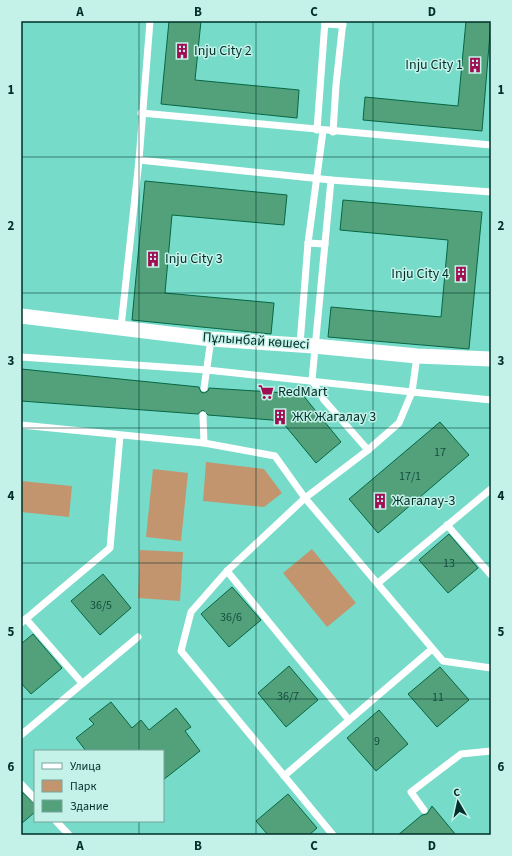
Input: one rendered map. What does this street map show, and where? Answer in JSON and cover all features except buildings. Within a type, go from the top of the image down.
[{"type":"street","name":"Пұлынбай көшесі","points":[[21,316],[211,338],[307,345],[417,356],[491,359]]},
{"type":"lane","points":[[121,327],[139,160],[141,113],[150,21]]},
{"type":"lane","points":[[333,132],[336,85],[343,23],[325,23],[320,131],[308,243],[307,345],[312,380],[324,400],[368,450]]},
{"type":"lane","points":[[141,113],[320,131],[491,145]]},
{"type":"lane","points":[[139,160],[316,179],[491,192]]},
{"type":"lane","points":[[307,345],[325,244],[331,180]]},
{"type":"lane","points":[[308,243],[325,244]]},
{"type":"lane","points":[[204,388],[211,338]]},
{"type":"lane","points":[[333,835],[181,651],[191,612],[227,571],[305,498],[368,450],[399,423],[412,392],[417,356]]},
{"type":"lane","points":[[21,357],[207,370],[491,400]]},
{"type":"lane","points":[[203,415],[204,443]]},
{"type":"lane","points":[[21,425],[120,436],[204,443],[274,456],[305,498],[378,582],[443,661],[491,668]]},
{"type":"lane","points":[[82,684],[24,621],[110,548],[120,436]]},
{"type":"lane","points":[[378,582],[491,489]]},
{"type":"lane","points":[[447,525],[491,576]]},
{"type":"lane","points":[[227,571],[349,720]]},
{"type":"lane","points":[[21,735],[138,637]]},
{"type":"lane","points":[[284,776],[432,649]]},
{"type":"lane","points":[[424,810],[411,792],[461,754],[491,751]]},
{"type":"lane","points":[[21,784],[34,798]]},
{"type":"lane","points":[[57,822],[69,835]]},
{"type":"green space","points":[[206,462],[264,469],[282,493],[264,507],[203,501]]},
{"type":"green space","points":[[153,469],[188,473],[181,541],[146,537]]},
{"type":"green space","points":[[21,481],[72,486],[69,517],[21,512]]},
{"type":"green space","points":[[312,549],[356,603],[327,627],[283,573]]},
{"type":"green space","points":[[140,550],[183,552],[180,601],[138,598]]},
{"type":"place","name":"Inju City 2","points":[[182,51]]},
{"type":"place","name":"Inju City 1","points":[[475,65]]},
{"type":"place","name":"Inju City 3","points":[[153,259]]},
{"type":"place","name":"Inju City 4","points":[[461,274]]},
{"type":"place","name":"RedMart","points":[[266,392]]},
{"type":"place","name":"ЖК Жагалау 3","points":[[280,417]]},
{"type":"place","name":"Жагалау-3","points":[[380,501]]}]
